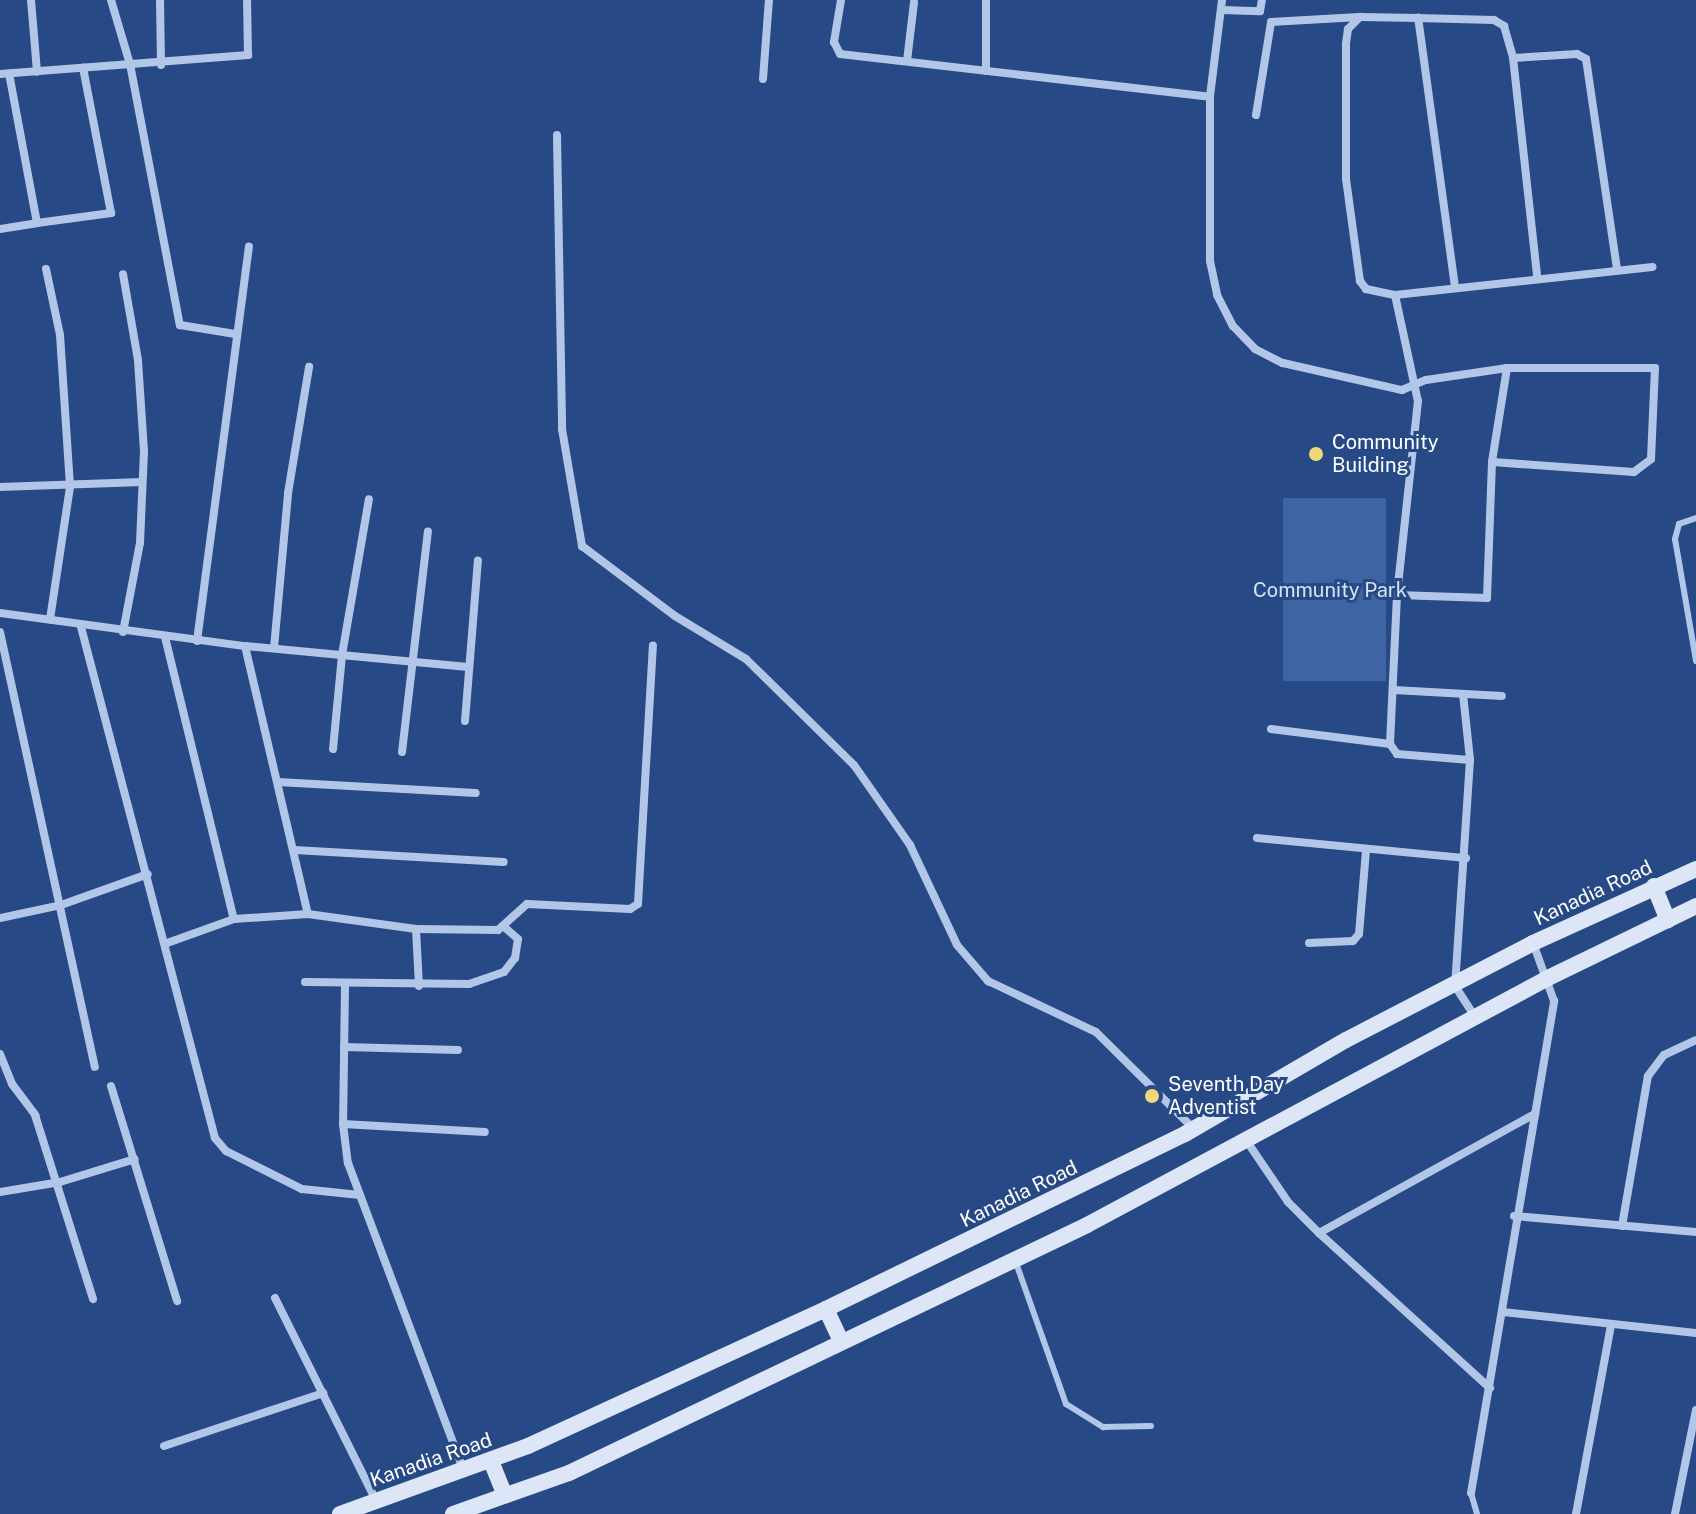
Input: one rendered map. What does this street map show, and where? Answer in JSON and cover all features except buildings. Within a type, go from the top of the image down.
[{"type":"main road","name":"Kanadia Road","points":[[340,1514],[491,1461],[826,1309],[1194,1129],[1346,1040],[1533,943],[1696,869]]},
{"type":"main road","points":[[1654,886],[1668,920]]},
{"type":"main road","points":[[453,1514],[569,1473],[1015,1260],[1548,978],[1696,906]]},
{"type":"main road","points":[[826,1309],[841,1341]]},
{"type":"main road","points":[[491,1461],[505,1495]]},
{"type":"street","points":[[31,0],[37,72]]},
{"type":"street","points":[[111,0],[130,64],[180,325],[235,334]]},
{"type":"street","points":[[160,0],[161,65]]},
{"type":"street","points":[[37,223],[4,74],[130,64],[161,65],[248,55],[247,0]]},
{"type":"street","points":[[763,79],[769,0]]},
{"type":"street","points":[[841,0],[836,51],[1210,97]]},
{"type":"street","points":[[986,0],[986,71]]},
{"type":"street","points":[[1262,0],[1260,11],[1222,5],[1210,97],[1210,261],[1217,295],[1233,326],[1255,349],[1283,363],[1413,389],[1426,380],[1507,368],[1655,368],[1651,459],[1634,472],[1492,462]]},
{"type":"street","points":[[907,61],[914,2]]},
{"type":"street","points":[[1360,17],[1348,29],[1346,44],[1346,179],[1360,281],[1374,293],[1395,295],[1537,275],[1652,267]]},
{"type":"street","points":[[1256,115],[1271,22],[1360,17],[1494,20],[1504,26],[1513,58],[1537,275]]},
{"type":"street","points":[[1418,18],[1455,287]]},
{"type":"street","points":[[1513,58],[1577,54],[1586,59],[1617,270]]},
{"type":"street","points":[[0,229],[111,213],[83,68]]},
{"type":"street","points":[[557,135],[565,381],[562,429],[582,546],[675,616],[746,659],[854,765],[910,845],[957,945],[988,981],[1096,1032],[1194,1129]]},
{"type":"street","points":[[197,641],[249,246]]},
{"type":"street","points":[[46,269],[60,335],[70,487],[50,619]]},
{"type":"street","points":[[123,274],[138,360],[142,482],[140,543],[123,632]]},
{"type":"street","points":[[1395,295],[1418,401],[1397,595],[1390,744],[1397,754],[1470,760]]},
{"type":"street","points":[[274,648],[288,493],[309,367]]},
{"type":"street","points":[[1397,595],[1487,598],[1492,462],[1507,368]]},
{"type":"street","points":[[0,487],[70,487],[142,482]]},
{"type":"street","points":[[333,749],[342,655],[369,499]]},
{"type":"street","points":[[402,752],[408,662],[428,532]]},
{"type":"street","points":[[465,721],[478,561]]},
{"type":"street","points":[[0,613],[50,619],[81,627],[197,641],[468,667]]},
{"type":"street","points":[[81,627],[167,943],[215,1138],[226,1151],[302,1189],[360,1195]]},
{"type":"street","points":[[0,632],[95,1067]]},
{"type":"street","points":[[165,637],[234,919]]},
{"type":"street","points":[[504,927],[515,910],[527,904],[630,909],[638,904],[653,645]]},
{"type":"street","points":[[245,646],[308,914]]},
{"type":"street","points":[[1394,690],[1502,696]]},
{"type":"street","points":[[1463,694],[1470,760],[1466,858],[1455,986],[1475,1017]]},
{"type":"street","points":[[1271,729],[1390,744]]},
{"type":"street","points":[[278,782],[476,793]]},
{"type":"street","points":[[1257,838],[1466,858]]},
{"type":"street","points":[[295,850],[504,862]]},
{"type":"street","points":[[1309,943],[1353,941],[1359,934],[1366,850]]},
{"type":"street","points":[[0,918],[61,905],[148,874]]},
{"type":"street","points":[[167,943],[234,919],[308,914],[416,929],[504,927],[518,939],[515,958],[504,972],[469,984],[345,986],[305,982]]},
{"type":"street","points":[[416,929],[419,986]]},
{"type":"street","points":[[1471,1493],[1503,1312],[1514,1216],[1554,1001],[1533,943]]},
{"type":"street","points":[[345,986],[343,1124],[348,1163],[464,1470]]},
{"type":"street","points":[[1622,1226],[1648,1076],[1664,1055],[1696,1040]]},
{"type":"street","points":[[344,1047],[458,1050]]},
{"type":"street","points":[[0,1054],[12,1084],[35,1115],[60,1182],[93,1299]]},
{"type":"street","points":[[111,1086],[177,1301]]},
{"type":"street","points":[[1319,1233],[1535,1114]]},
{"type":"street","points":[[343,1124],[485,1132]]},
{"type":"street","points":[[1245,1139],[1288,1202],[1490,1388]]},
{"type":"street","points":[[0,1192],[60,1182],[135,1159]]},
{"type":"street","points":[[1514,1216],[1696,1232]]},
{"type":"street","points":[[275,1298],[376,1501]]},
{"type":"street","points":[[1503,1312],[1696,1333]]},
{"type":"street","points":[[1576,1514],[1611,1325]]},
{"type":"street","points":[[164,1446],[323,1393]]},
{"type":"street","points":[[1675,1514],[1696,1410]]},
{"type":"lane","points":[[1696,518],[1679,524],[1675,539],[1696,661]]},
{"type":"lane","points":[[1015,1260],[1066,1404],[1103,1427],[1151,1426]]},
{"type":"lane","points":[[1471,1493],[1477,1514]]},
{"type":"green space","name":"Community Park","points":[[1283,498],[1386,498],[1386,681],[1283,681]]},
{"type":"place","name":"Community Building","points":[[1316,454]]},
{"type":"place","name":"Seventh Day Adventist","points":[[1152,1096]]}]
